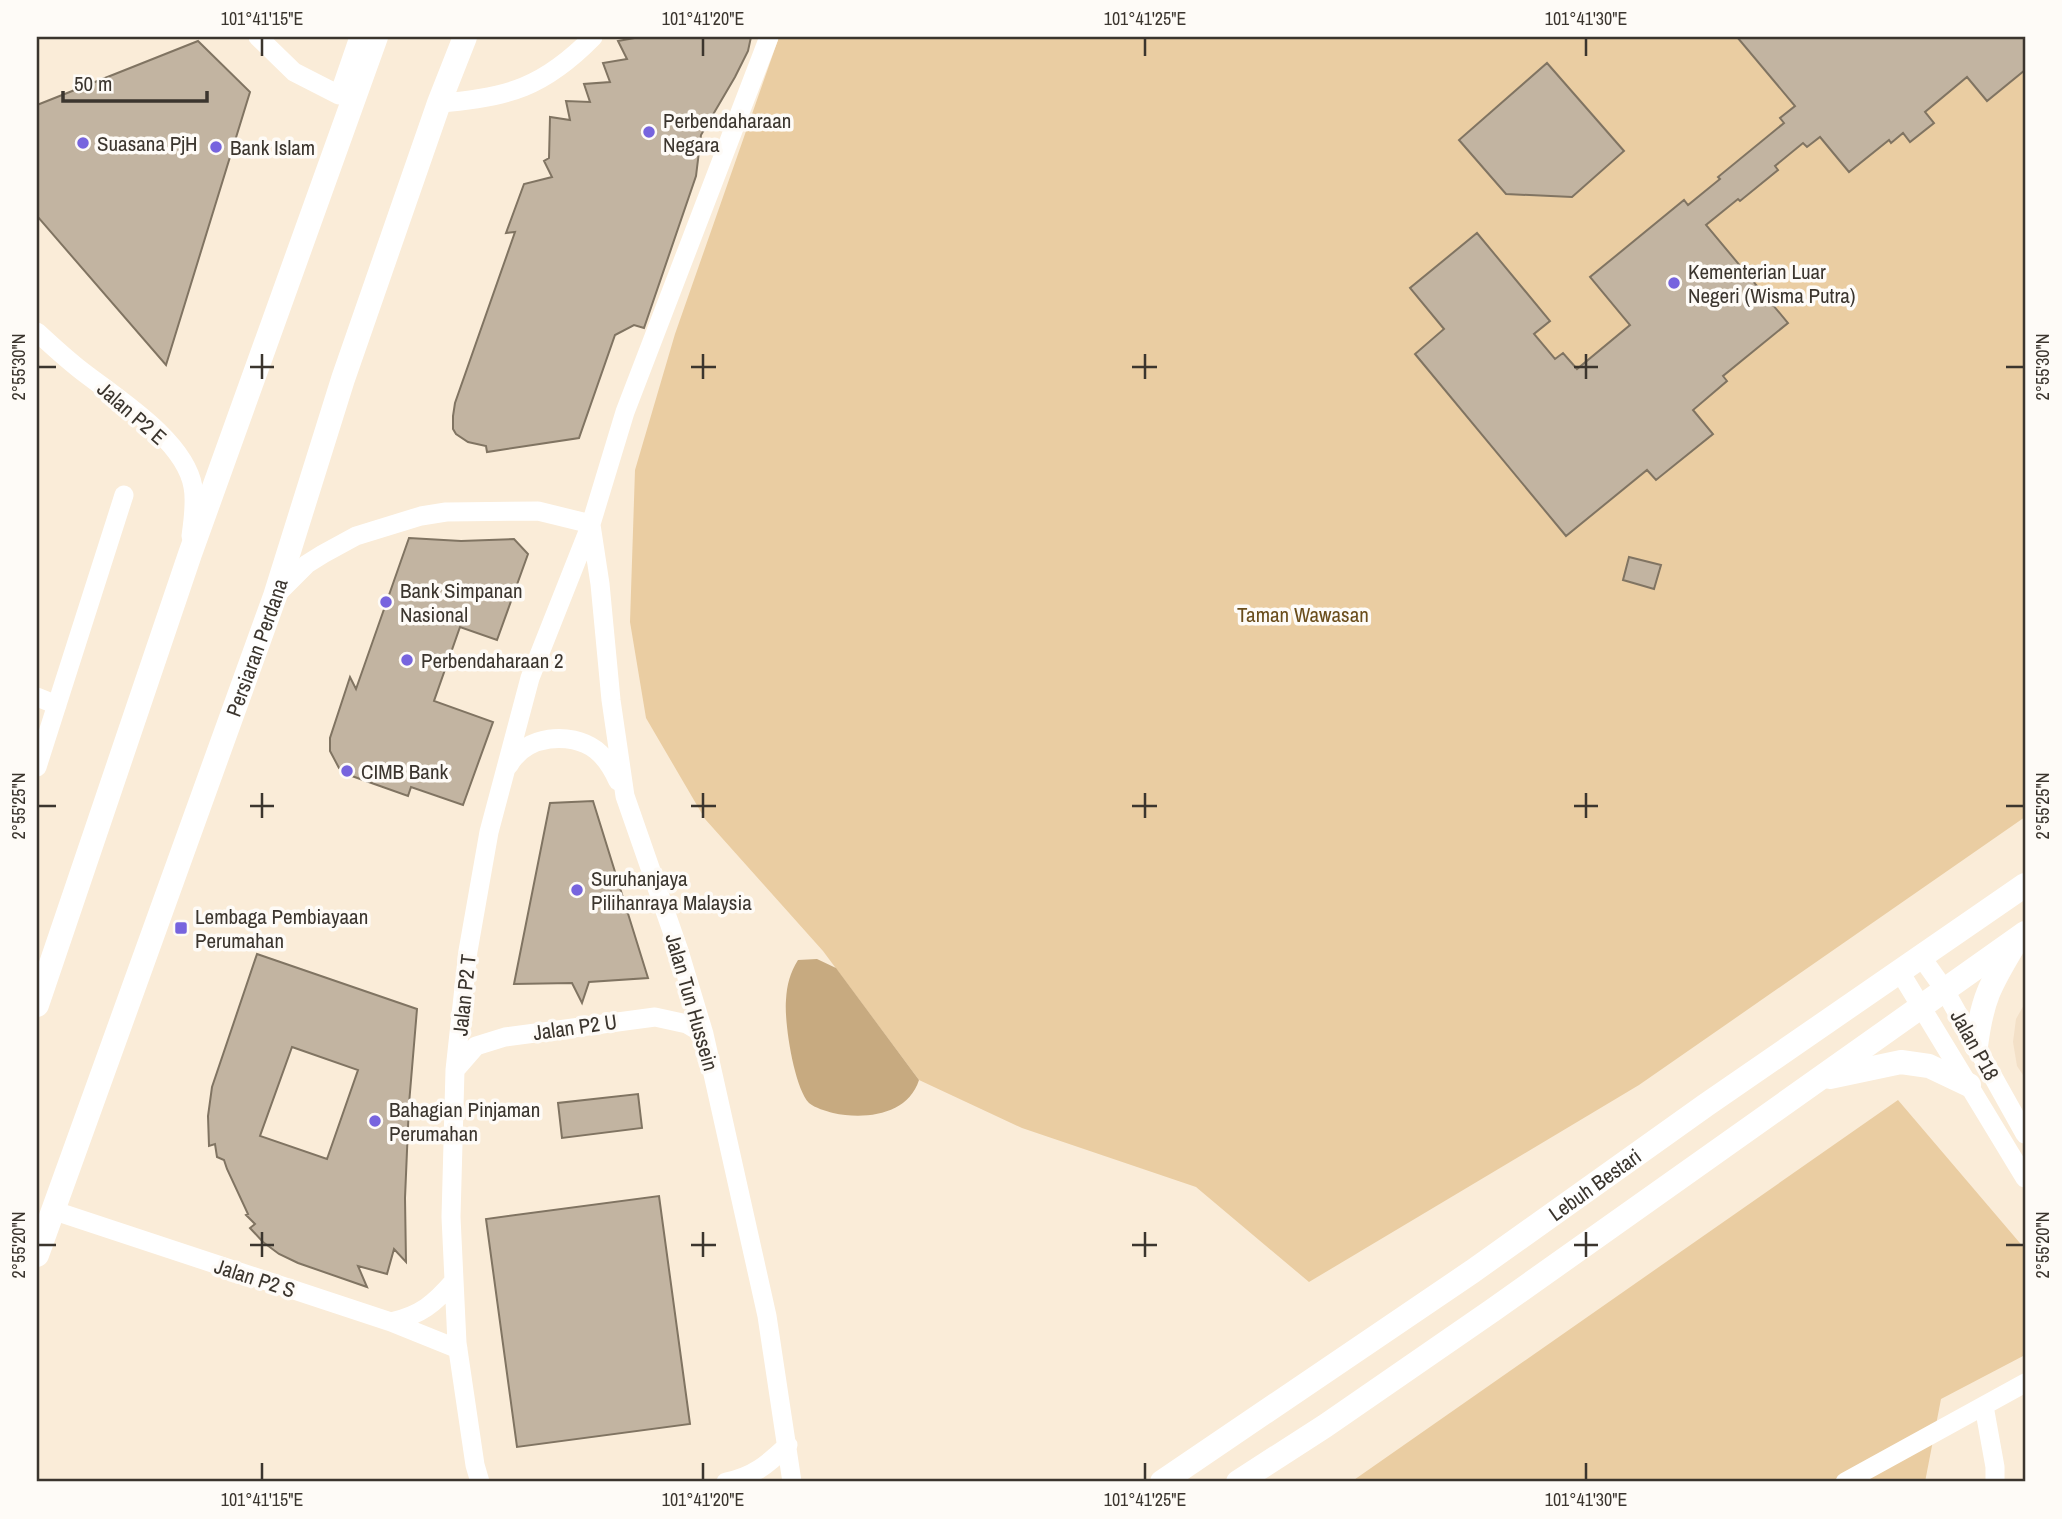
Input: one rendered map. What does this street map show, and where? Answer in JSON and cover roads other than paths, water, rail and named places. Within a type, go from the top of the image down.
[{"type":"main road","points":[[37,1005],[190,554],[376,37]]},
{"type":"main road","name":"Persiaran Perdana","points":[[37,1255],[275,596],[343,379],[439,103],[465,37]]},
{"type":"main road","name":"Lebuh Bestari","points":[[1162,1482],[1473,1271],[1706,1105],[2025,885]]},
{"type":"main road","points":[[1976,1046],[1981,1011],[1989,987],[2021,936]]},
{"type":"main road","name":"Lebuh Bestari","points":[[1238,1482],[1482,1318],[2021,936]]},
{"type":"main road","points":[[1819,1080],[1901,1062],[1929,1066],[1969,1085]]},
{"type":"street","points":[[258,37],[294,72],[339,96],[359,37]]},
{"type":"street","points":[[439,103],[477,100],[512,93],[549,75],[593,37]]},
{"type":"street","name":"Jalan P2 T","points":[[480,1482],[475,1465],[458,1349],[451,1217],[456,1070],[468,951],[489,832],[530,678],[590,524],[625,412],[769,37]]},
{"type":"street","name":"Jalan P2 E","points":[[37,332],[76,367],[140,415],[182,460],[193,486],[190,554]]},
{"type":"street","points":[[37,767],[124,495]]},
{"type":"street","points":[[275,596],[307,565],[323,554],[356,536],[421,516],[446,512],[538,511],[590,524]]},
{"type":"street","name":"Jalan Tun Hussein","points":[[590,524],[600,584],[611,700],[625,796],[679,951],[704,1034],[767,1316],[792,1482]]},
{"type":"street","points":[[37,697],[57,705]]},
{"type":"street","points":[[504,772],[513,757],[527,746],[562,738],[580,742],[596,750],[609,763],[625,796]]},
{"type":"street","name":"Jalan P18","points":[[1922,958],[1944,989],[2025,1134]]},
{"type":"street","name":"Jalan P18","points":[[1900,972],[2025,1178]]},
{"type":"street","name":"Jalan P2 U","points":[[456,1070],[476,1046],[505,1037],[655,1017],[687,1024],[704,1034]]},
{"type":"street","name":"Jalan P2 S","points":[[52,1210],[391,1322],[458,1349]]},
{"type":"street","points":[[391,1322],[413,1317],[432,1305],[454,1281]]},
{"type":"street","points":[[1845,1482],[2025,1383]]},
{"type":"street","points":[[1984,1406],[1995,1467],[1995,1482]]},
{"type":"street","points":[[726,1482],[746,1478],[765,1467],[788,1445]]},
{"type":"place","name":"Perbendaharaan Negara","points":[[649,132]]},
{"type":"place","name":"Suasana PjH","points":[[83,143]]},
{"type":"place","name":"Bank Islam","points":[[216,147]]},
{"type":"place","name":"Kementerian Luar Negeri (Wisma Putra)","points":[[1674,283]]},
{"type":"place","name":"Bank Simpanan Nasional","points":[[386,602]]},
{"type":"place","name":"Perbendaharaan 2","points":[[407,660]]},
{"type":"place","name":"CIMB Bank","points":[[347,771]]},
{"type":"place","name":"Suruhanjaya Pilihanraya Malaysia","points":[[577,890]]},
{"type":"place","name":"Lembaga Pembiayaan Perumahan","points":[[181,928]]},
{"type":"place","name":"Bahagian Pinjaman Perumahan","points":[[375,1121]]},
{"type":"park label","name":"Taman Wawasan","points":[[1303,614]]}]
